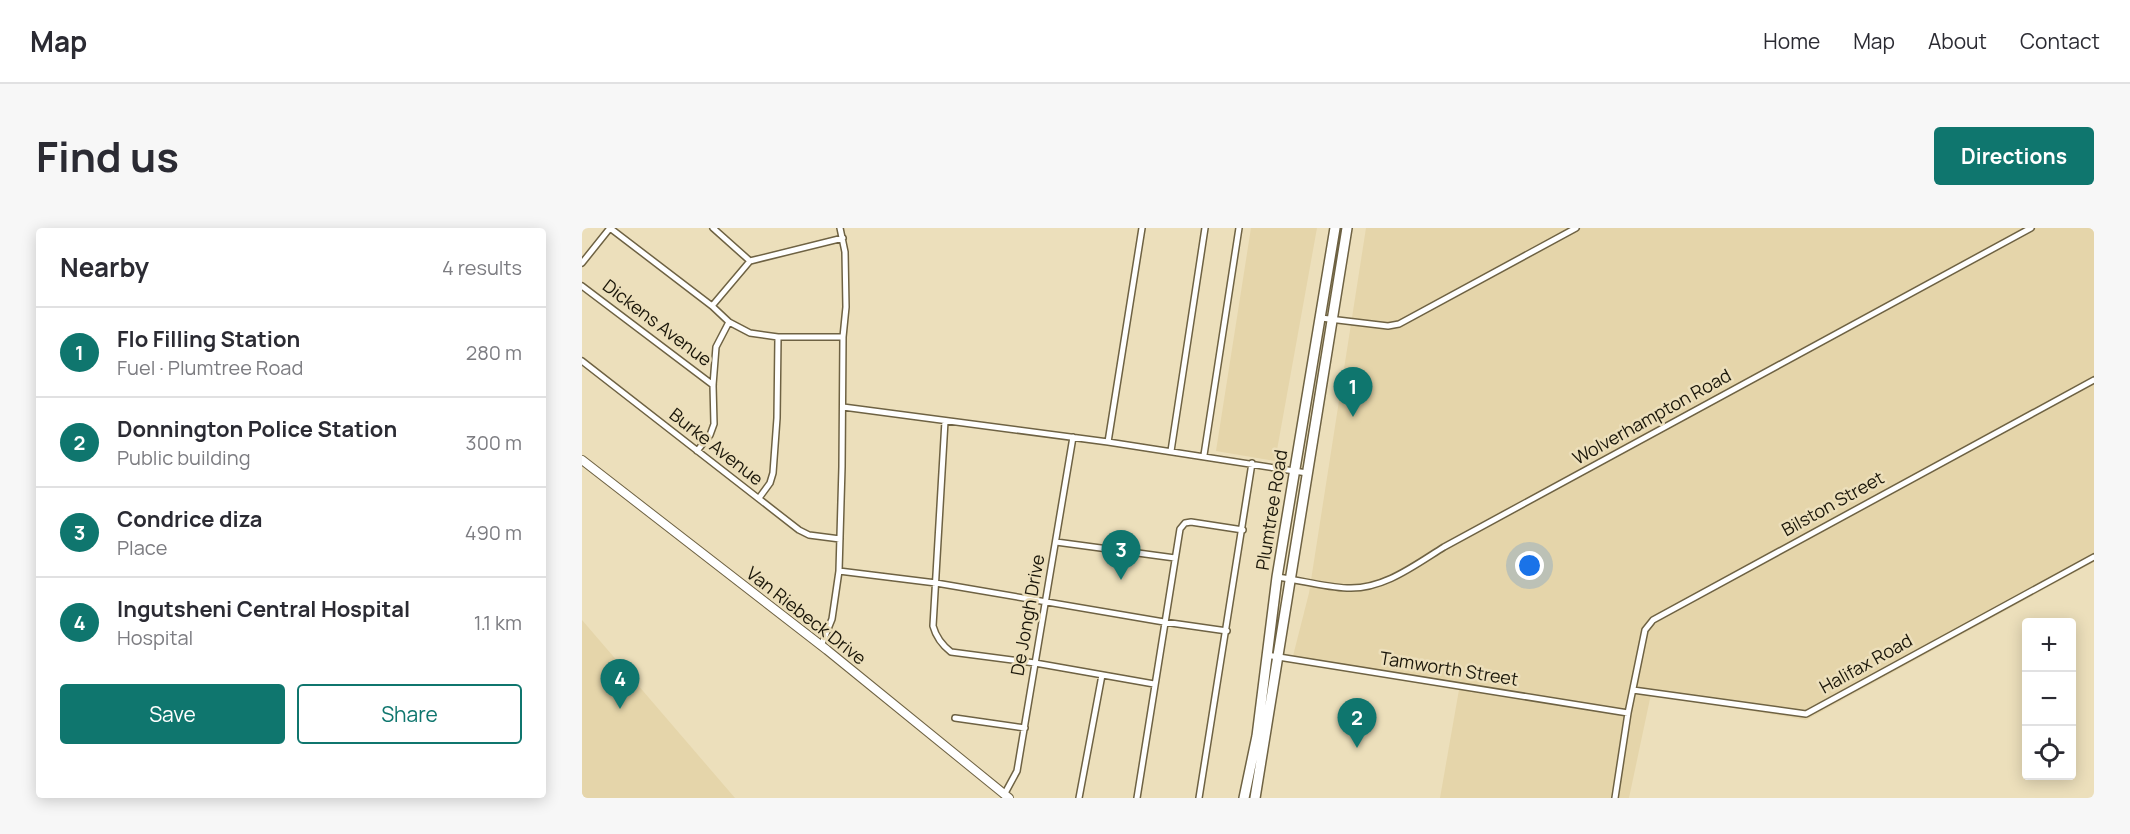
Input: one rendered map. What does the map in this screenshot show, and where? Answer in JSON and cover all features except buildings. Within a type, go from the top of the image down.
[{"type":"highway","name":"Plumtree Road","points":[[1244,798],[1257,736],[1277,577],[1335,228]]},
{"type":"highway","name":"Plumtree Road","points":[[1255,798],[1347,228]]},
{"type":"street","points":[[582,263],[610,228],[712,306],[729,322],[750,333],[778,337],[843,337]]},
{"type":"street","points":[[713,228],[750,261]]},
{"type":"street","points":[[820,646],[832,619],[839,571],[843,337],[846,307],[843,238],[840,228]]},
{"type":"street","points":[[1108,442],[1143,228]]},
{"type":"street","points":[[1171,451],[1205,228]]},
{"type":"street","points":[[1204,455],[1239,228]]},
{"type":"street","points":[[1321,318],[1388,326],[1399,324],[1576,228]]},
{"type":"street","name":"Wolverhampton Road","points":[[1277,577],[1345,588],[1373,585],[1393,577],[1444,547],[2031,228]]},
{"type":"street","points":[[712,306],[750,261],[843,238]]},
{"type":"street","name":"Dickens Avenue","points":[[582,286],[713,385]]},
{"type":"street","points":[[696,451],[710,435],[714,424],[713,385],[717,347],[729,322]]},
{"type":"street","points":[[759,498],[770,483],[773,473],[777,428],[778,337]]},
{"type":"street","name":"Burke Avenue","points":[[582,361],[799,530],[809,535],[840,539]]},
{"type":"street","name":"Bilston Street","points":[[1615,798],[1628,713],[1645,630],[1653,620],[2094,380]]},
{"type":"street","points":[[843,407],[1204,455],[1307,473]]},
{"type":"street","points":[[945,421],[933,626],[944,646],[951,652],[1035,663],[1154,684]]},
{"type":"street","name":"De Jongh Drive","points":[[1007,796],[1017,771],[1025,728],[1073,437]]},
{"type":"street","name":"Van Riebeck Drive","points":[[582,460],[1007,796]]},
{"type":"street","points":[[1199,798],[1252,463]]},
{"type":"street","points":[[1137,798],[1180,529],[1188,522],[1243,530]]},
{"type":"street","points":[[1056,542],[1174,558]]},
{"type":"street","name":"Halifax Road","points":[[1633,690],[1806,714],[2094,557]]},
{"type":"street","points":[[839,571],[936,583],[1227,631]]},
{"type":"street","name":"Tamworth Street","points":[[1266,655],[1628,713]]},
{"type":"street","points":[[1079,798],[1102,675]]},
{"type":"street","points":[[955,718],[1025,728]]},
{"type":"shaded area","points":[[1251,228],[1317,228],[1275,461],[1216,451]]},
{"type":"shaded area","points":[[1366,228],[2094,228],[2094,562],[1806,720],[1651,694],[1629,798],[1440,798],[1460,684],[1293,656],[1309,593]]},
{"type":"shaded area","points":[[582,620],[735,798],[582,798]]},
{"type":"place","name":"Flo Filling Station","points":[[1353,417]]},
{"type":"place","name":"Condrice diza","points":[[1121,580]]},
{"type":"place","name":"Ingutsheni Central Hospital","points":[[620,709]]},
{"type":"place","name":"Donnington Police Station","points":[[1357,748]]}]
